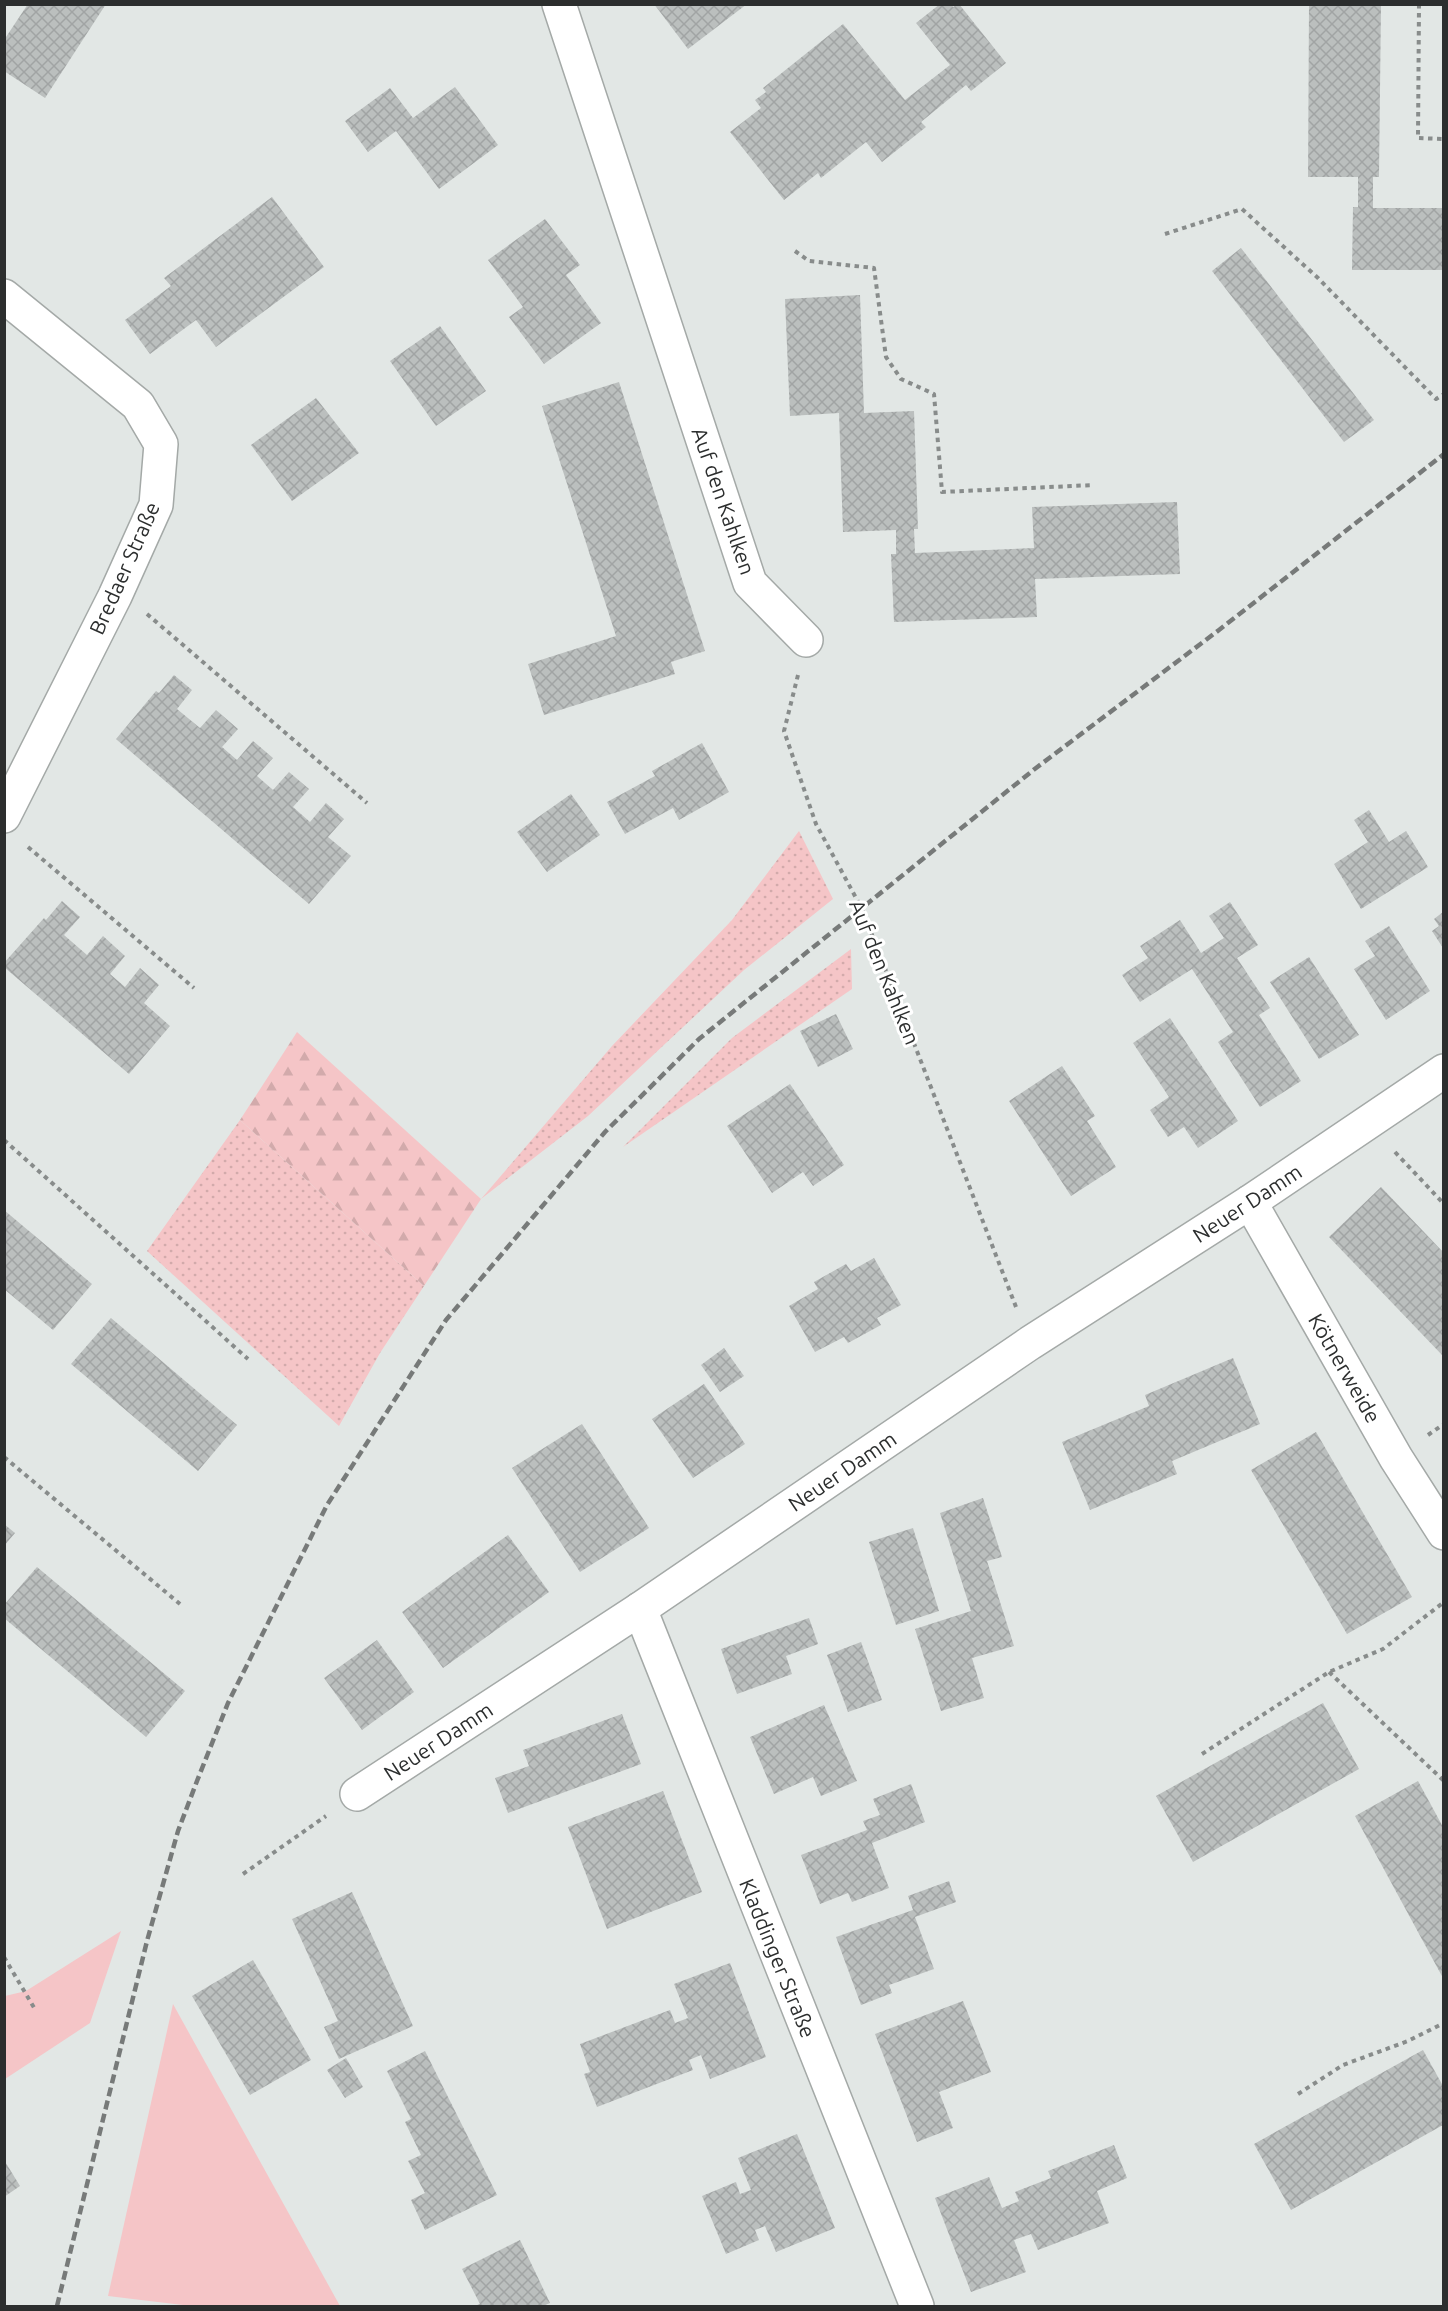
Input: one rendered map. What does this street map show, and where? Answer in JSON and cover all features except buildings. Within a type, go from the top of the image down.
[{"type":"street","name":"Auf den Kahlken","points":[[559,4],[750,583],[806,640]]},
{"type":"street","name":"Bredaer Straße","points":[[4,296],[138,405],[161,444],[156,504],[12,829]]},
{"type":"street","name":"Neuer Damm","points":[[357,1794],[640,1609],[1030,1342],[1250,1202],[1443,1071]]},
{"type":"street","name":"Kötnerweide","points":[[1250,1202],[1396,1458],[1443,1533]]},
{"type":"street","name":"Kladdinger Straße","points":[[640,1609],[917,2307]]},
{"type":"path","points":[[1419,4],[1418,138],[1443,139]]},
{"type":"path","points":[[1165,234],[1242,208],[1318,278],[1436,399],[1443,394]]},
{"type":"path","points":[[795,250],[808,261],[874,268],[886,357],[901,379],[934,394],[942,492],[1095,485]]},
{"type":"path","points":[[115,596],[154,618],[367,803]]},
{"type":"path","name":"Auf den Kahlken","points":[[806,640],[784,731],[816,824],[862,909],[1030,1342]]},
{"type":"path","points":[[12,829],[194,988]]},
{"type":"path","points":[[1368,1122],[1443,1204]]},
{"type":"path","points":[[4,1140],[248,1359]]},
{"type":"path","points":[[4,1457],[180,1604]]},
{"type":"path","points":[[1202,1754],[1329,1672],[1383,1649],[1443,1602]]},
{"type":"path","points":[[1329,1672],[1443,1781]]},
{"type":"path","points":[[243,1874],[357,1794]]},
{"type":"path","points":[[4,1956],[36,2011]]},
{"type":"path","points":[[1298,2094],[1343,2065],[1408,2041],[1443,2023]]},
{"type":"green space","points":[[799,831],[833,899],[744,970],[588,1116],[481,1199],[612,1046],[732,920]]},
{"type":"green space","points":[[851,949],[852,989],[623,1147],[732,1038]]},
{"type":"green space","points":[[297,1032],[481,1199],[424,1286],[240,1120]]},
{"type":"green space","points":[[240,1120],[424,1286],[380,1353],[339,1426],[147,1251]]},
{"type":"green space","points":[[121,1931],[90,2023],[5,2079],[5,1996],[26,1991]]},
{"type":"green space","points":[[173,2004],[340,2306],[191,2306],[108,2296]]},
{"type":"railway","points":[[57,2306],[147,1941],[178,1831],[197,1781],[228,1703],[327,1505],[446,1320],[605,1132],[699,1039],[1036,768],[1219,630],[1444,454]]}]
